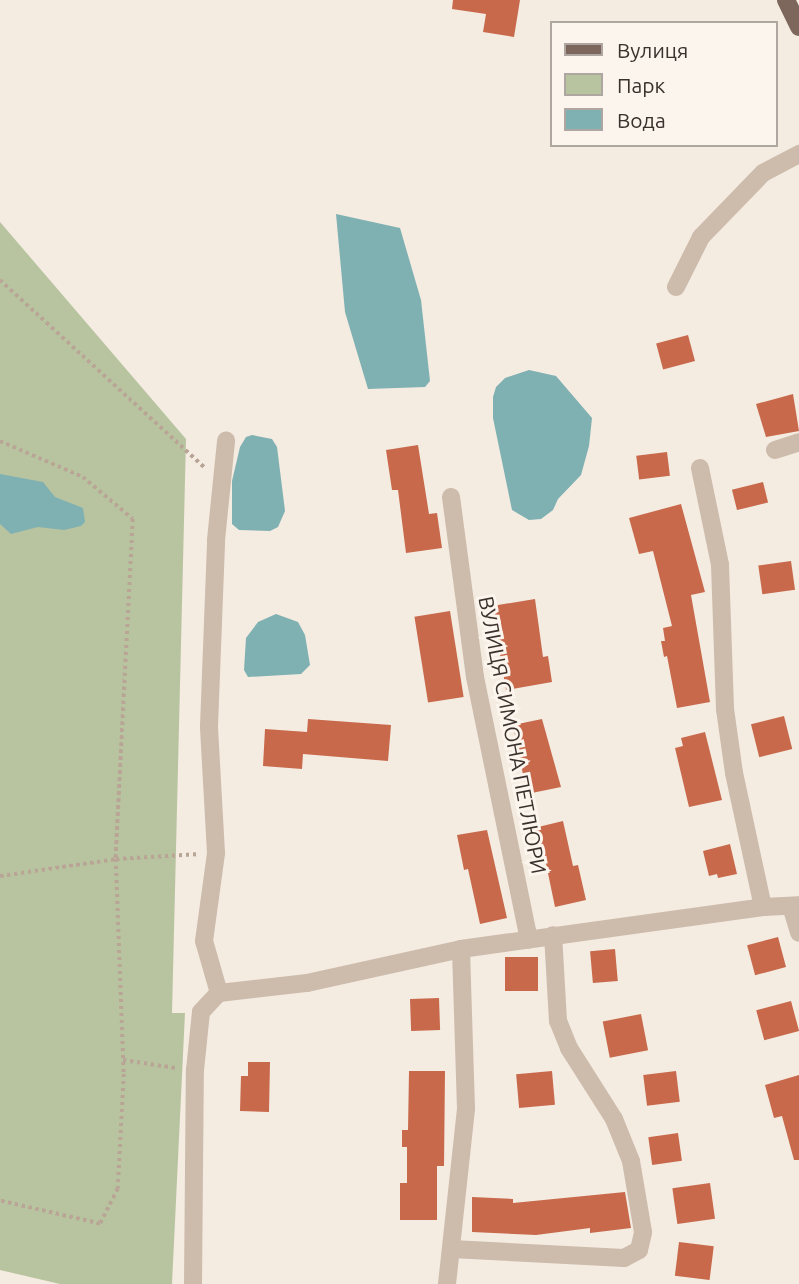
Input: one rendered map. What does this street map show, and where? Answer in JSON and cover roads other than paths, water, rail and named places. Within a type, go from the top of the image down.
[{"type":"main road","points":[[786,0],[799,27]]},
{"type":"street","points":[[676,287],[701,237],[763,173],[799,154]]},
{"type":"street","points":[[219,993],[204,942],[216,853],[209,726],[220,481],[226,441]]},
{"type":"street","points":[[775,450],[799,442]]},
{"type":"street","points":[[700,468],[720,565],[725,709],[734,773],[763,907]]},
{"type":"street","name":"ВУЛИЦЯ СИМОНА ПЕТЛЮРИ","points":[[451,497],[475,677],[529,939]]},
{"type":"street","points":[[193,1284],[194,1070],[201,1012],[219,993],[307,983],[461,949],[763,907],[795,905],[799,933]]},
{"type":"street","points":[[452,1249],[624,1258],[639,1250],[643,1232],[631,1161],[614,1119],[575,1059],[558,1021],[553,935]]},
{"type":"street","points":[[447,1284],[466,1109],[461,949]]},
{"type":"water","points":[[336,214],[400,228],[421,300],[430,381],[425,387],[368,389],[345,312]]},
{"type":"water","points":[[529,370],[556,376],[592,418],[589,446],[581,475],[558,499],[553,510],[541,519],[529,520],[512,510],[493,418],[493,397],[496,387],[505,378]]},
{"type":"water","points":[[252,435],[272,439],[277,447],[285,511],[278,527],[270,531],[239,530],[232,524],[232,481],[240,447],[246,437]]},
{"type":"water","points":[[0,474],[43,482],[55,497],[83,508],[85,522],[81,526],[64,530],[38,527],[11,534],[0,524]]},
{"type":"water","points":[[276,614],[298,622],[305,635],[310,665],[301,674],[248,677],[244,670],[246,638],[258,622]]}]
